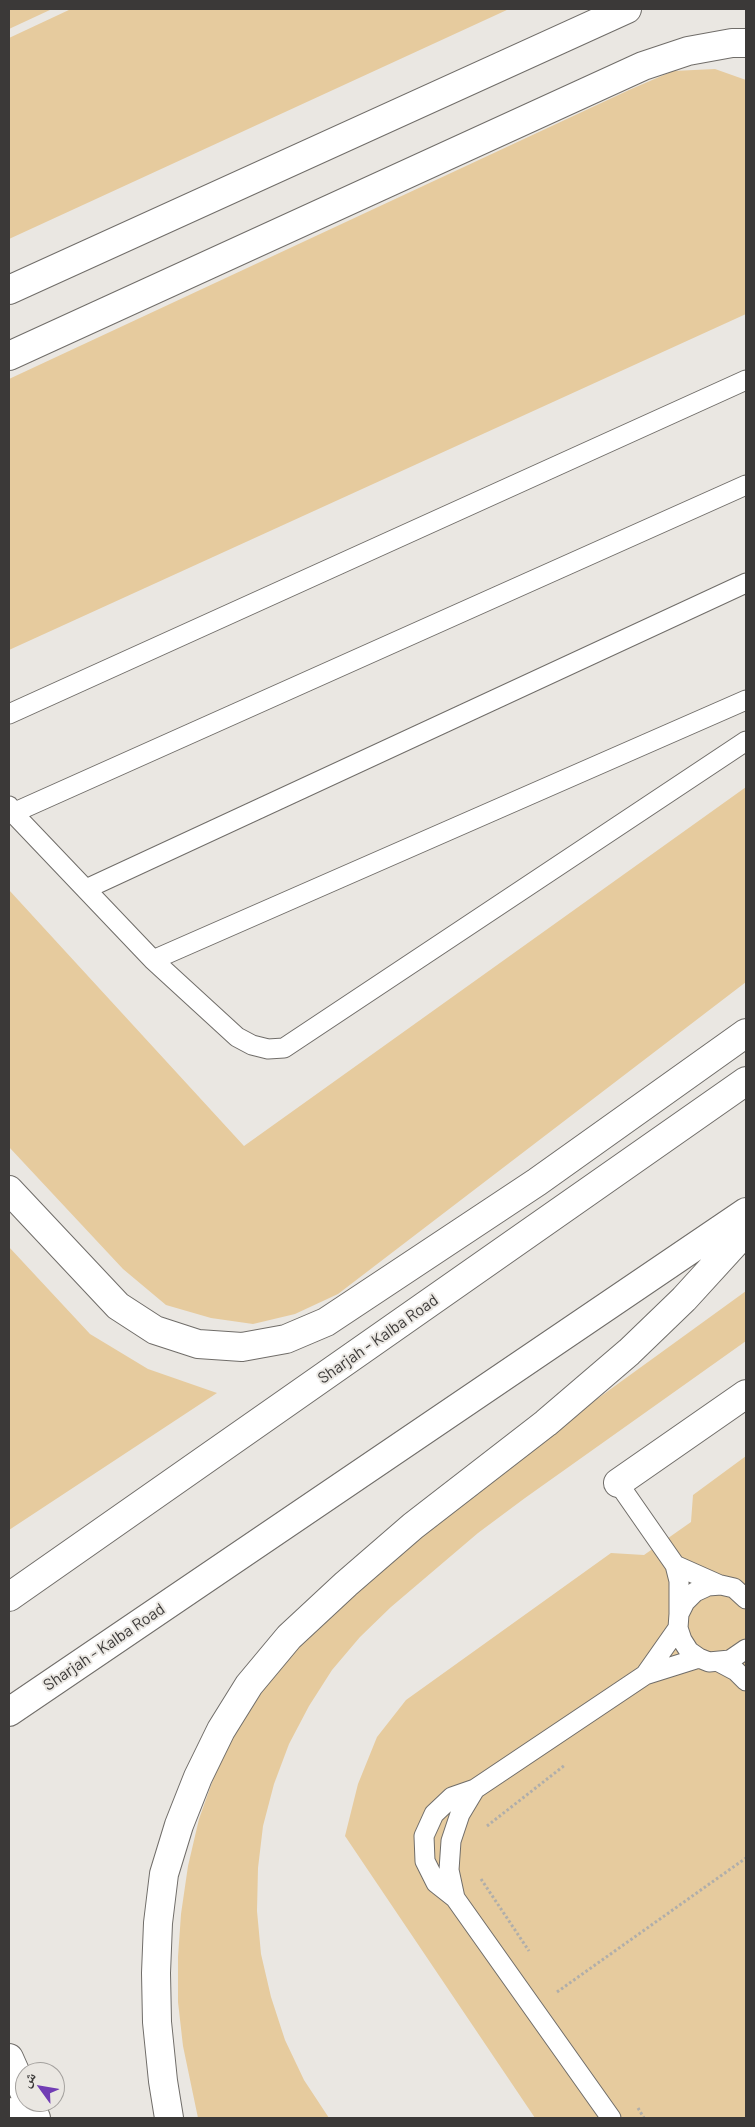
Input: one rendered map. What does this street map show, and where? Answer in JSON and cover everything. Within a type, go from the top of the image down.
[{"type":"main road","points":[[9,290],[627,9]]},
{"type":"main road","points":[[9,356],[643,66],[688,51],[732,43],[746,43]]},
{"type":"main road","points":[[9,1190],[118,1306],[156,1330],[198,1344],[242,1346],[286,1339],[326,1322],[537,1182],[746,1033]]},
{"type":"main road","name":"Sharjah - Kalba Road","points":[[9,1597],[746,1081]]},
{"type":"main road","name":"Sharjah - Kalba Road","points":[[9,1712],[746,1212]]},
{"type":"main road","points":[[170,2118],[163,2082],[157,2022],[158,1923],[164,1874],[179,1825],[198,1777],[221,1730],[249,1685],[289,1637],[346,1584],[413,1526],[546,1423],[629,1352],[684,1299],[746,1231]]},
{"type":"main road","points":[[618,1483],[746,1394]]},
{"type":"main road","points":[[9,2058],[15,2072]]},
{"type":"main road","points":[[9,2112],[12,2118]]},
{"type":"lane","points":[[9,714],[746,380]]},
{"type":"lane","points":[[746,485],[11,809],[153,960],[237,1037],[252,1045],[268,1049],[284,1048],[746,741]]},
{"type":"lane","points":[[86,890],[746,583]]},
{"type":"lane","points":[[153,960],[746,700]]},
{"type":"lane","points":[[618,1483],[675,1565],[679,1581],[679,1621],[682,1640],[689,1651],[709,1662],[719,1662],[730,1660],[746,1649]]},
{"type":"lane","points":[[675,1565],[737,1590]]},
{"type":"lane","points":[[645,1675],[679,1621],[685,1602],[695,1592],[708,1586],[737,1590]]},
{"type":"lane","points":[[611,2118],[455,1898],[436,1883],[425,1861],[424,1836],[434,1814],[452,1797],[475,1789],[645,1675],[700,1658]]},
{"type":"lane","points":[[719,1662],[736,1671],[746,1681]]},
{"type":"lane","points":[[455,1898],[449,1870],[451,1841],[460,1814],[475,1789]]},
{"type":"path","points":[[483,1833],[487,1826],[570,1760]]},
{"type":"path","points":[[557,1992],[746,1858]]},
{"type":"path","points":[[480,1877],[530,1951]]},
{"type":"path","points":[[552,1984],[563,2000]]},
{"type":"path","points":[[634,2102],[644,2118]]},
{"type":"shaded area","points":[[9,9],[52,9],[9,29]]},
{"type":"shaded area","points":[[71,9],[509,9],[9,239],[9,38]]},
{"type":"shaded area","points":[[715,69],[746,80],[746,314],[9,650],[9,379],[629,90],[673,71]]},
{"type":"shaded area","points":[[746,787],[746,982],[338,1294],[295,1314],[253,1324],[211,1318],[166,1305],[123,1269],[9,1147],[9,890],[244,1146]]},
{"type":"shaded area","points":[[9,1247],[90,1334],[148,1369],[217,1393],[9,1530]]},
{"type":"shaded area","points":[[746,1291],[746,1341],[478,1533],[391,1607],[360,1637],[332,1670],[309,1706],[289,1744],[274,1784],[263,1826],[258,1868],[257,1911],[261,1954],[271,1997],[285,2040],[304,2080],[329,2118],[198,2118],[183,2046],[178,2002],[178,1957],[181,1914],[188,1866],[199,1819],[215,1774],[235,1730],[259,1689],[390,1549]]},
{"type":"shaded area","points":[[746,1456],[746,2118],[535,2118],[345,1836],[358,1784],[377,1737],[406,1700],[611,1553],[644,1555],[691,1522],[693,1495]]}]
